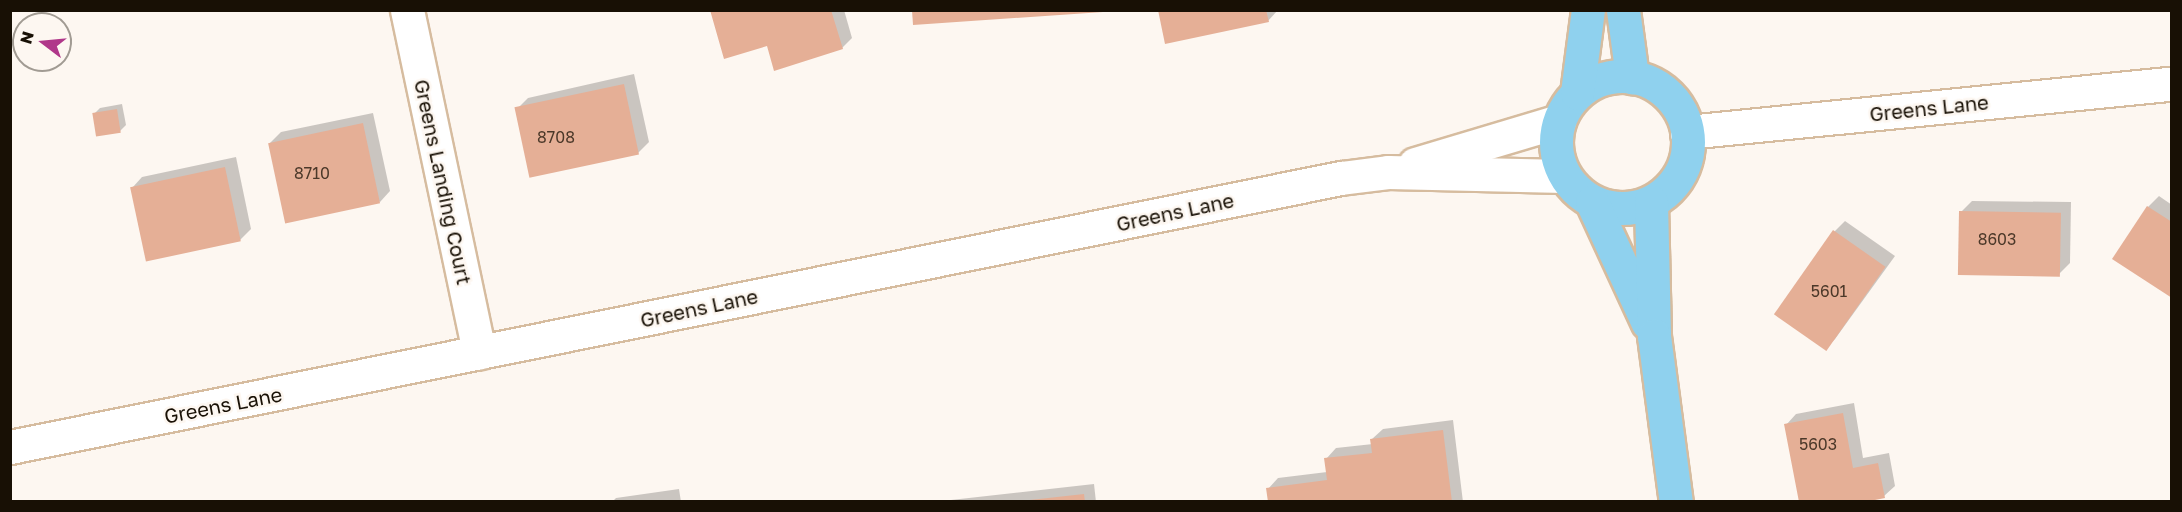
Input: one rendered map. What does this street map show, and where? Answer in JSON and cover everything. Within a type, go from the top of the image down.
[{"type":"main road","points":[[1577,93],[1588,10]]},
{"type":"main road","points":[[1623,10],[1632,77]]},
{"type":"main road","points":[[1612,76],[1632,77],[1662,90],[1683,116],[1687,132],[1687,153],[1680,173],[1668,190],[1651,202],[1621,210],[1592,202],[1576,192],[1564,176],[1556,149],[1559,121],[1566,106],[1577,93],[1593,82],[1612,76]]},
{"type":"main road","points":[[1592,202],[1654,336]]},
{"type":"main road","points":[[1651,202],[1654,336],[1676,501]]},
{"type":"street","name":"Greens Landing Court","points":[[407,10],[479,353]]},
{"type":"street","name":"Greens Lane","points":[[1687,132],[2172,84]]},
{"type":"street","name":"Greens Lane","points":[[1388,172],[1559,121]]},
{"type":"street","name":"Greens Lane","points":[[10,447],[1341,178],[1388,172],[1564,176]]},
{"type":"building","points":[[710,10],[831,10],[843,49],[774,71],[767,46],[724,59]]},
{"type":"building","points":[[912,10],[1103,10],[1103,12],[913,25]]},
{"type":"building","points":[[1158,10],[1266,10],[1269,22],[1165,44]]},
{"type":"building","points":[[624,84],[639,154],[529,178],[514,107]]},
{"type":"building","points":[[117,109],[121,133],[96,137],[92,113]]},
{"type":"building","points":[[363,123],[380,203],[285,223],[268,143]]},
{"type":"building","points":[[225,167],[241,241],[146,262],[130,187]]},
{"type":"building","points":[[2147,206],[2172,222],[2172,298],[2112,259]]},
{"type":"building","points":[[1959,211],[2061,213],[2060,277],[1958,275]]},
{"type":"building","points":[[1833,230],[1885,267],[1826,351],[1774,314]]},
{"type":"building","points":[[1843,413],[1853,468],[1878,463],[1885,498],[1865,502],[1799,502],[1784,424]]},
{"type":"building","points":[[1443,430],[1452,502],[1268,502],[1266,488],[1327,480],[1324,458],[1372,453],[1370,439]]},
{"type":"building","points":[[1084,494],[1085,502],[1030,502],[1030,500]]}]
